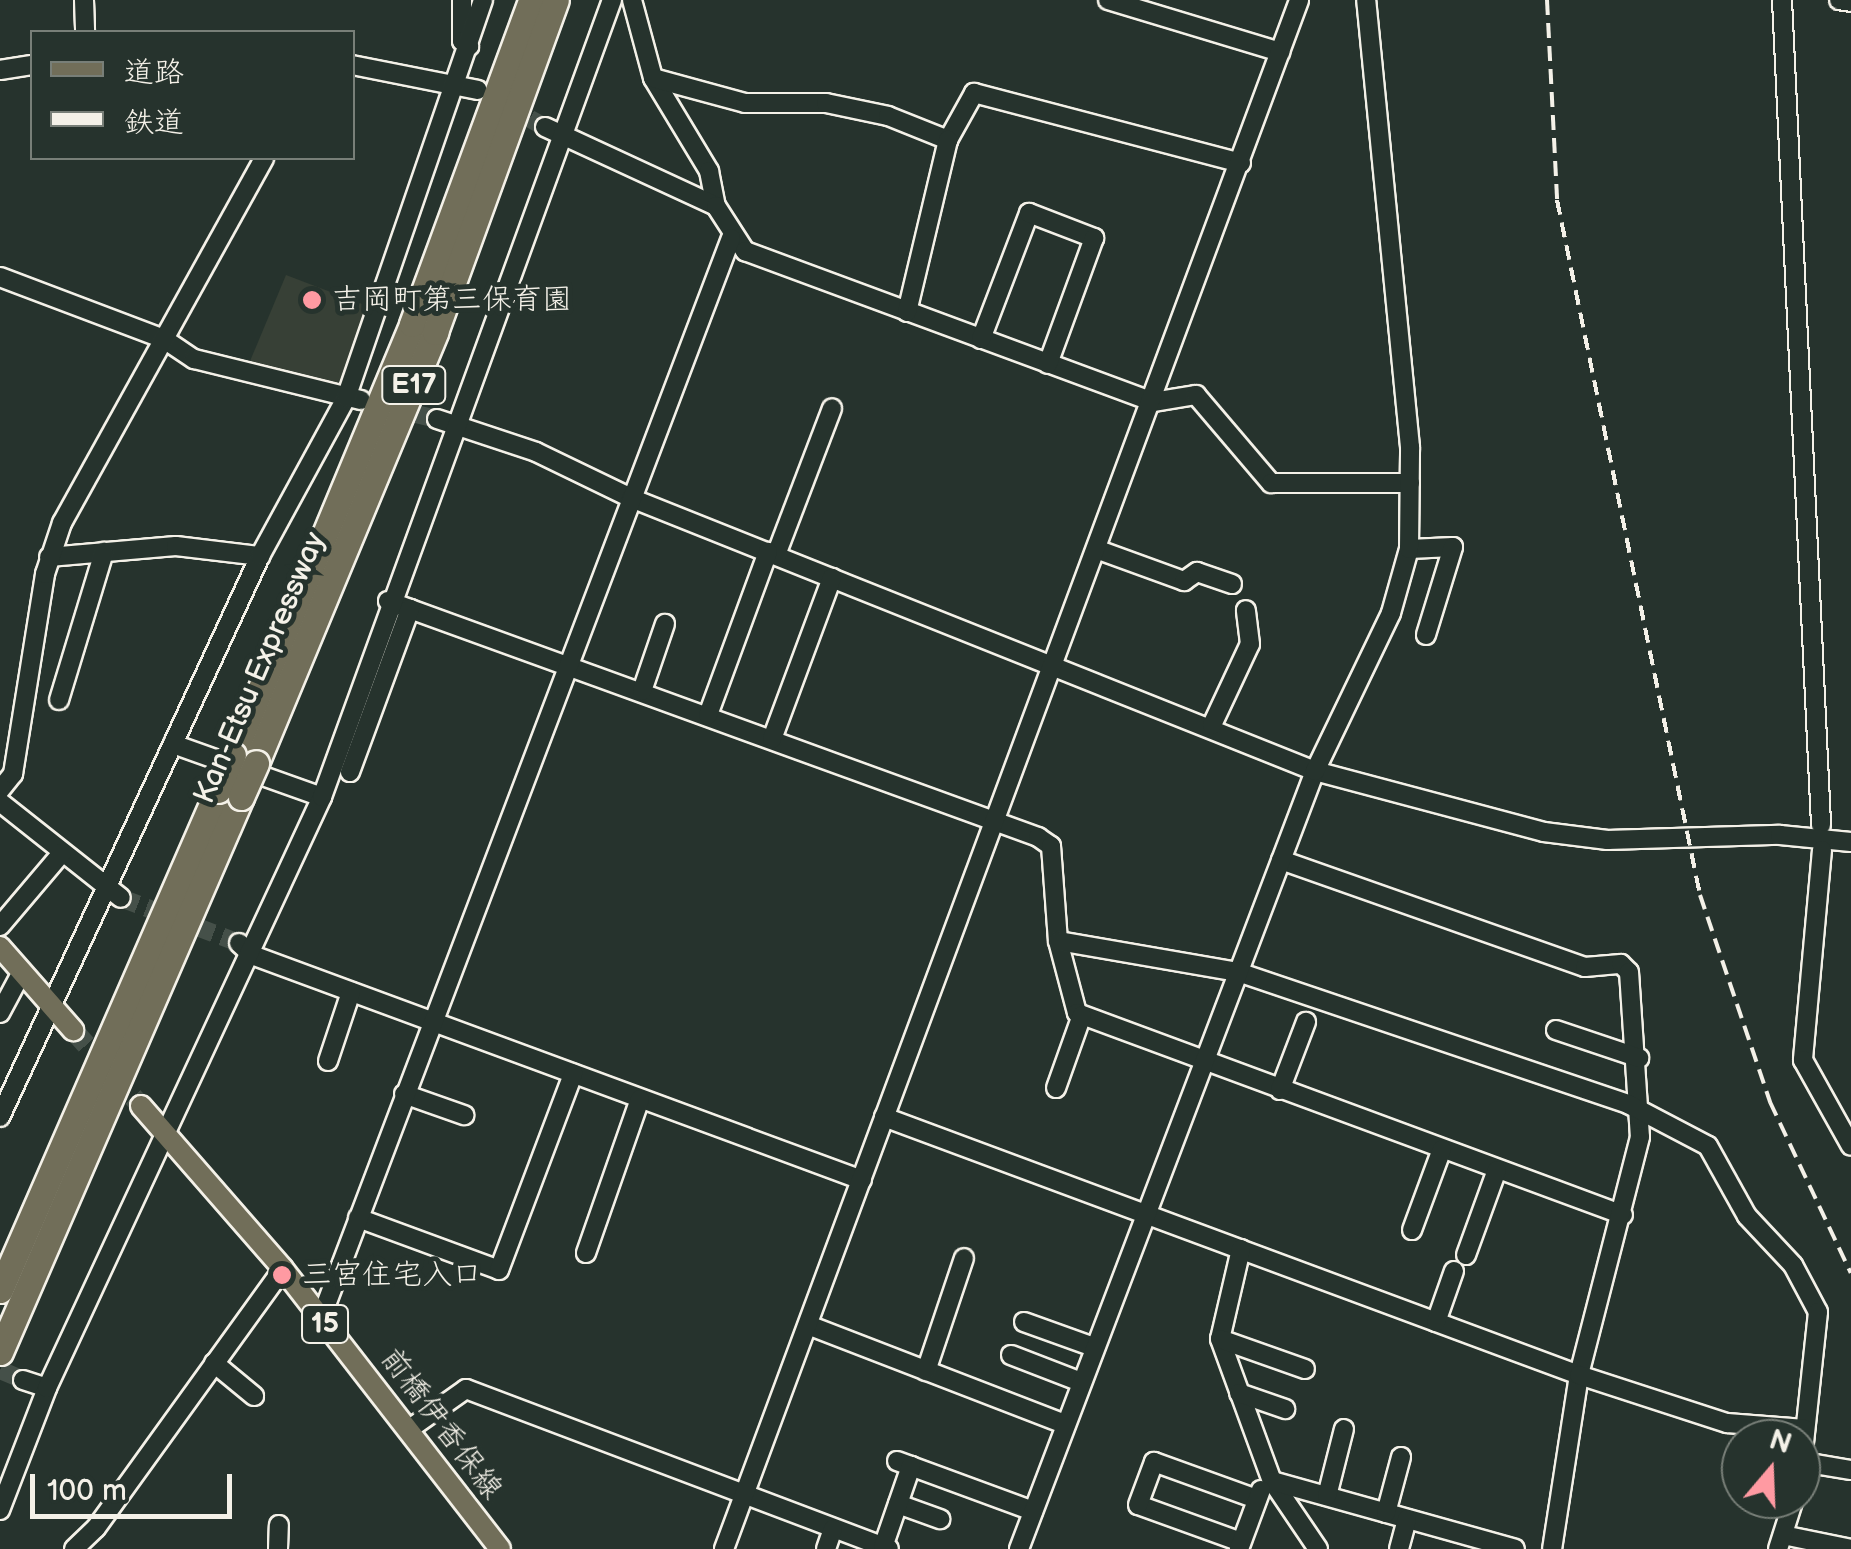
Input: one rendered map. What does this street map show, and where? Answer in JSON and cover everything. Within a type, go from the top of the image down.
[{"type":"highway","name":"Kan-Etsu Expressway","points":[[245,759],[531,0]]},
{"type":"highway","name":"Kan-Etsu Expressway","points":[[0,1352],[230,794],[435,332],[556,0]]},
{"type":"highway","name":"Kan-Etsu Expressway","points":[[0,1290],[230,794]]},
{"type":"main road","points":[[0,947],[74,1030]]},
{"type":"main road","name":"前橋伊香保線","points":[[141,1106],[282,1269],[500,1549]]},
{"type":"street","points":[[84,0],[85,30]]},
{"type":"street","points":[[462,0],[462,41],[469,46]]},
{"type":"street","points":[[0,1118],[102,887],[260,556],[353,399],[483,0]]},
{"type":"street","points":[[0,1510],[47,1388],[167,1132],[245,949],[322,797],[446,421],[553,132],[612,0]]},
{"type":"street","points":[[632,0],[653,78],[710,171],[716,206],[731,238],[744,250],[1153,402],[1196,395],[1271,483],[1410,483]]},
{"type":"street","points":[[1108,0],[1280,52]]},
{"type":"street","points":[[724,1549],[1153,402],[1299,0]]},
{"type":"street","points":[[1019,1549],[1315,772],[1391,613],[1409,549],[1410,483],[1366,0]]},
{"type":"street","points":[[1782,0],[1821,825]]},
{"type":"street","points":[[1839,0],[1851,2]]},
{"type":"street","points":[[0,70],[30,65]]},
{"type":"street","points":[[355,65],[458,82],[478,90]]},
{"type":"street","points":[[653,78],[745,103],[826,103],[888,116],[948,140]]},
{"type":"street","points":[[907,312],[948,140],[974,93],[1241,163]]},
{"type":"street","points":[[553,132],[716,206]]},
{"type":"street","points":[[0,790],[49,558],[263,160]]},
{"type":"street","points":[[981,339],[1029,213],[1094,238],[1048,364]]},
{"type":"street","points":[[321,1318],[731,238]]},
{"type":"street","points":[[0,277],[164,338],[194,359],[353,399]]},
{"type":"street","points":[[708,715],[832,408]]},
{"type":"street","points":[[446,421],[536,452],[630,498],[1212,725],[1315,772],[1544,832],[1607,840],[1780,835],[1851,842]]},
{"type":"street","points":[[49,558],[176,546],[260,556]]},
{"type":"street","points":[[1409,549],[1453,547],[1426,635]]},
{"type":"street","points":[[1096,549],[1184,581],[1197,572],[1232,584]]},
{"type":"street","points":[[59,700],[104,552]]},
{"type":"street","points":[[772,739],[832,578]]},
{"type":"street","points":[[388,601],[571,664],[1051,846],[1058,941],[1082,1015],[1056,1088]]},
{"type":"street","points":[[350,772],[410,609]]},
{"type":"street","points":[[1212,725],[1250,644],[1246,610]]},
{"type":"street","points":[[642,691],[665,624]]},
{"type":"street","points":[[173,744],[322,797]]},
{"type":"street","points":[[0,802],[102,887],[122,898]]},
{"type":"street","points":[[1822,850],[1802,1060],[1851,1146]]},
{"type":"street","points":[[0,926],[62,853]]},
{"type":"street","points":[[1281,860],[1585,967],[1621,964],[1629,972],[1642,1110],[1623,1215],[1580,1376],[1552,1549]]},
{"type":"street","points":[[1058,941],[1238,972],[1642,1110],[1708,1146],[1747,1216],[1814,1300],[1820,1329],[1807,1419]]},
{"type":"street","points":[[245,949],[351,992],[862,1180]]},
{"type":"street","points":[[0,1012],[22,972]]},
{"type":"street","points":[[328,1061],[351,992]]},
{"type":"street","points":[[1082,1015],[1623,1215]]},
{"type":"street","points":[[1280,1090],[1306,1022]]},
{"type":"street","points":[[1556,1030],[1639,1058]]},
{"type":"street","points":[[358,1218],[499,1270],[573,1074]]},
{"type":"street","points":[[404,1094],[464,1116]]},
{"type":"street","points":[[586,1253],[640,1099]]},
{"type":"street","points":[[884,1117],[1580,1376],[1721,1420]]},
{"type":"street","points":[[1412,1230],[1442,1150]]},
{"type":"street","points":[[1466,1255],[1498,1170]]},
{"type":"street","points":[[1241,1249],[1220,1339],[1272,1481],[1318,1549]]},
{"type":"street","points":[[926,1371],[964,1258]]},
{"type":"street","points":[[77,1548],[282,1269]]},
{"type":"street","points":[[1436,1322],[1454,1271]]},
{"type":"street","points":[[1024,1322],[1094,1348]]},
{"type":"street","points":[[808,1325],[1066,1424]]},
{"type":"street","points":[[1220,1339],[1305,1369]]},
{"type":"street","points":[[1012,1356],[1081,1382]]},
{"type":"street","points":[[214,1363],[254,1396]]},
{"type":"street","points":[[23,1380],[47,1388]]},
{"type":"street","points":[[408,1430],[466,1389],[886,1548],[904,1464],[1034,1511]]},
{"type":"street","points":[[1240,1393],[1285,1409]]},
{"type":"street","points":[[1327,1496],[1344,1429]]},
{"type":"street","points":[[1386,1513],[1402,1457]]},
{"type":"street","points":[[1257,1499],[1154,1462],[1138,1505],[1240,1546],[1257,1499],[1272,1481]]},
{"type":"street","points":[[1821,1468],[1851,1470]]},
{"type":"street","points":[[1272,1481],[1407,1519],[1460,1542],[1515,1549]]},
{"type":"street","points":[[898,1504],[940,1519]]},
{"type":"street","points":[[1398,1549],[1407,1519]]},
{"type":"street","points":[[278,1549],[279,1525]]},
{"type":"street","points":[[826,1549],[833,1529]]},
{"type":"street","points":[[1780,1542],[1851,1549]]},
{"type":"shaded area","points":[[286,275],[370,307],[348,376],[334,389],[248,366]]},
{"type":"tunnel","points":[[506,106],[545,127]]},
{"type":"tunnel","points":[[391,408],[437,419]]},
{"type":"tunnel","points":[[121,898],[239,943]]},
{"type":"tunnel","points":[[73,1030],[141,1106]]},
{"type":"tunnel","points":[[0,1370],[23,1380]]},
{"type":"railway","points":[[1547,0],[1557,200],[1700,895],[1770,1102],[1851,1273]]},
{"type":"place","name":"吉岡町第三保育園","points":[[312,300]]},
{"type":"place","name":"三宮住宅入口","points":[[282,1275]]}]
